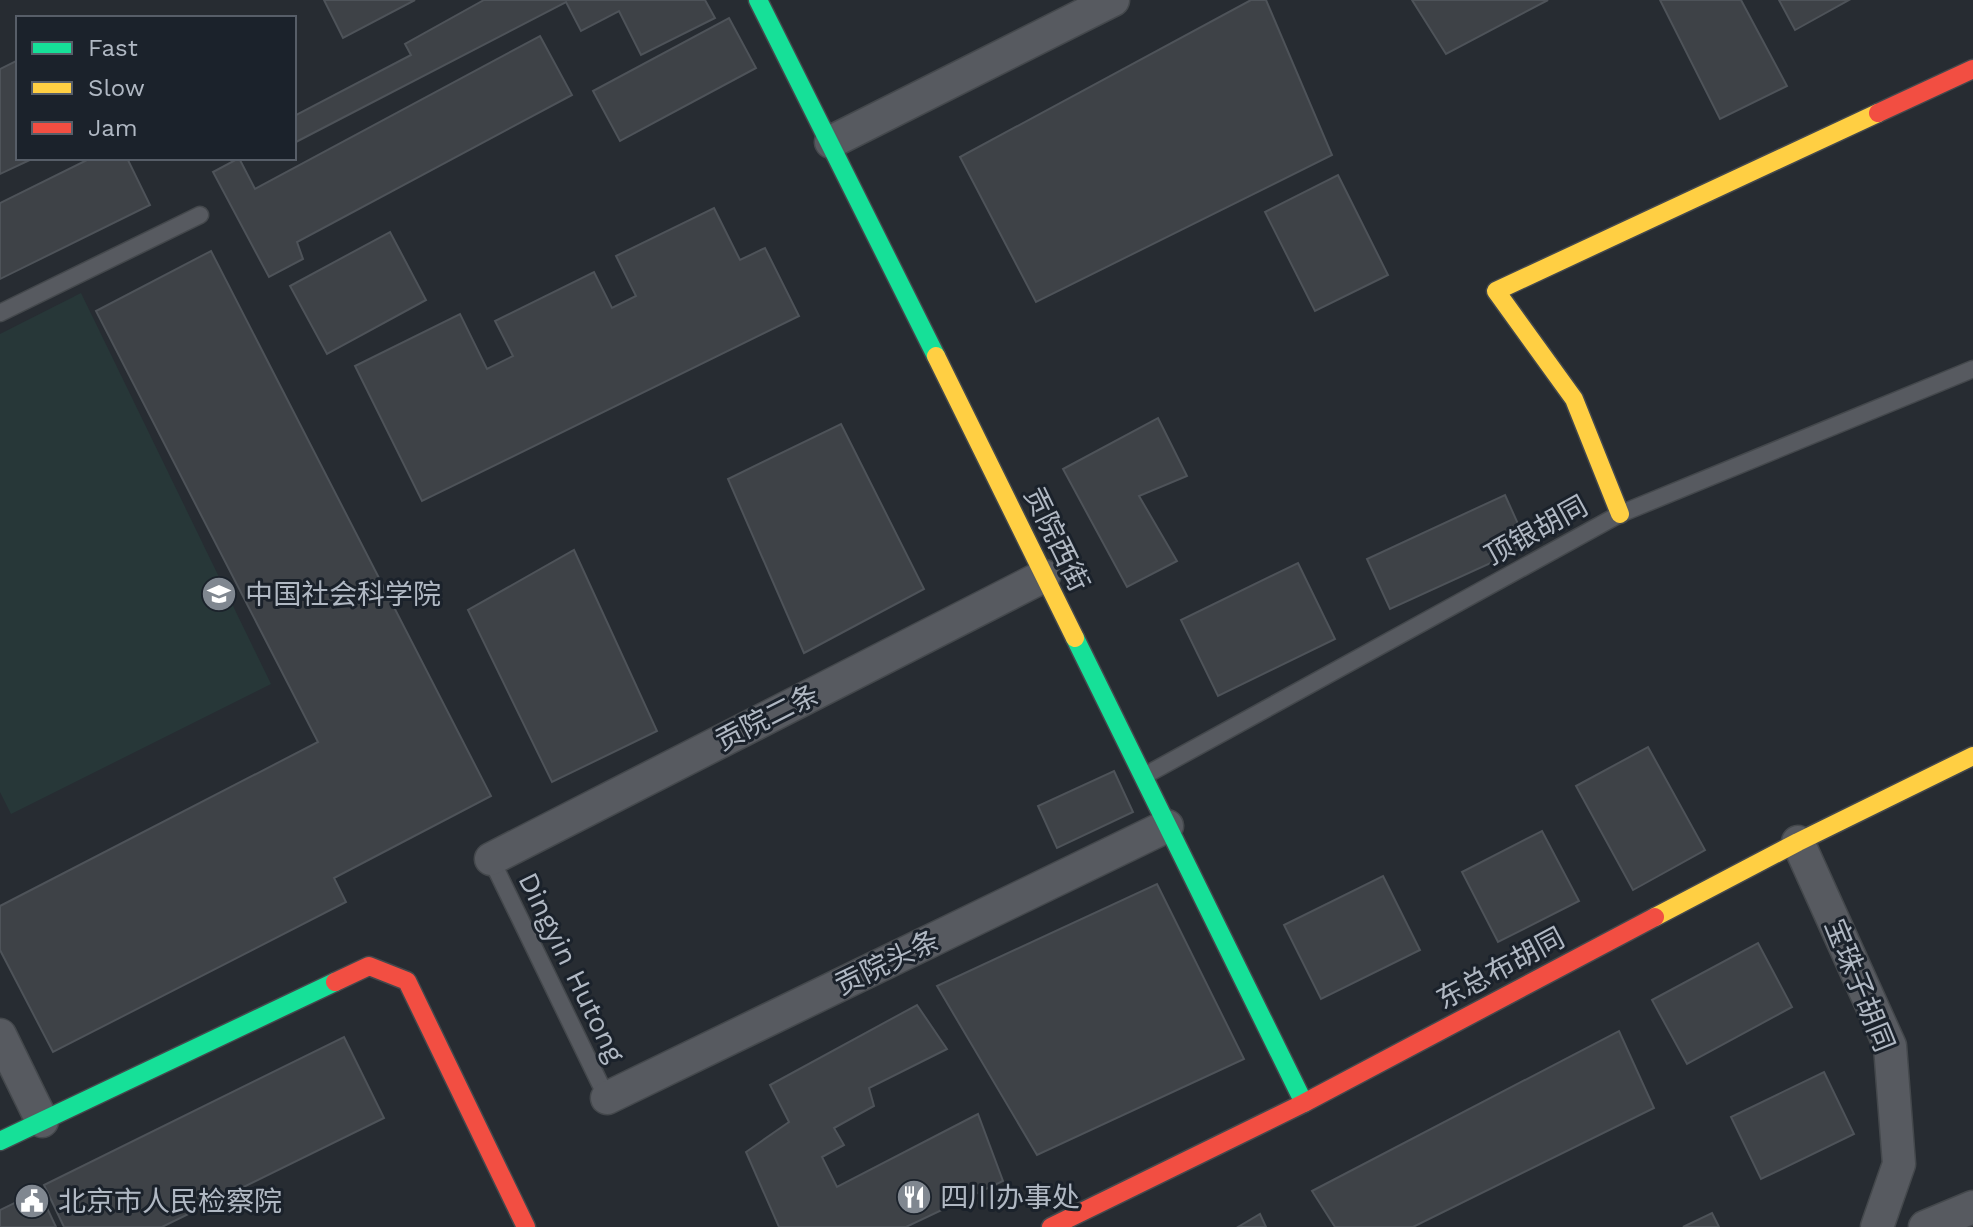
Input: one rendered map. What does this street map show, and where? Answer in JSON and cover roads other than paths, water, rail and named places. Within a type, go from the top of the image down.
[{"type":"street","name":"贡院西街","points":[[758,0],[831,142],[1304,1103]]},
{"type":"street","points":[[831,142],[1113,0]]},
{"type":"street","points":[[1620,514],[1574,399],[1496,291],[1973,69]]},
{"type":"street","name":"贡院二条","points":[[491,859],[1044,576]]},
{"type":"street","name":"东总布胡同","points":[[1051,1227],[1304,1103],[1798,842],[1973,756]]},
{"type":"street","name":"贡院头条","points":[[607,1098],[1167,826]]},
{"type":"street","name":"宝珠子胡同","points":[[1798,842],[1890,1046],[1899,1164],[1877,1227]]},
{"type":"street","points":[[0,1141],[369,966],[407,981],[526,1227]]},
{"type":"street","points":[[0,1035],[42,1121]]},
{"type":"street","points":[[1925,1227],[1973,1207]]},
{"type":"lane","points":[[0,313],[200,215]]},
{"type":"lane","name":"顶银胡同","points":[[1143,777],[1620,514],[1973,369]]},
{"type":"lane","name":"Dingyin Hutong","points":[[491,859],[607,1098]]},
{"type":"place","name":"中国社会科学院","points":[[219,594]]},
{"type":"place","name":"四川办事处","points":[[914,1197]]},
{"type":"place","name":"北京市人民检察院","points":[[32,1201]]}]
